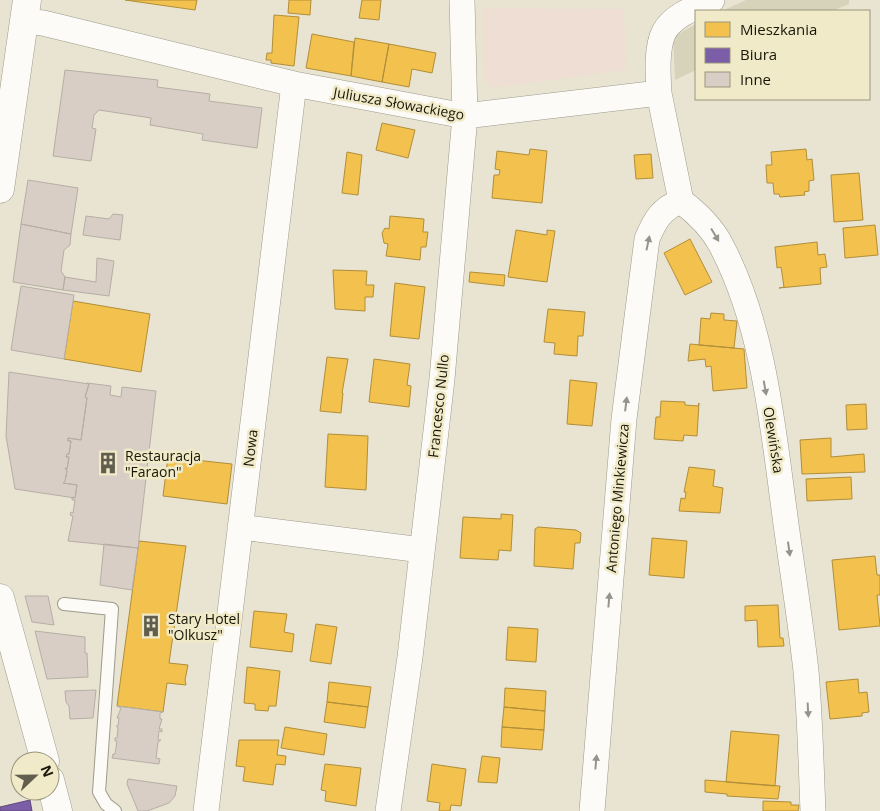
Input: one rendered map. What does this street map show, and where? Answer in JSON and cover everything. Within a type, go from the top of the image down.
[{"type":"street","name":"Francesco Nullo","points":[[388,811],[442,379],[465,116],[462,0]]},
{"type":"street","points":[[681,201],[659,93],[660,52],[664,31],[685,13],[712,0]]},
{"type":"street","name":"Juliusza Słowackiego","points":[[26,10],[43,23],[294,84],[465,116],[659,93]]},
{"type":"street","points":[[0,189],[2,154],[26,10]]},
{"type":"street","name":"Nowa","points":[[206,811],[294,84]]},
{"type":"street","name":"Antoniego Minkiewicza","points":[[592,811],[624,419],[648,239],[656,219],[667,207],[681,201]]},
{"type":"street","name":"Olewińska","points":[[681,201],[696,212],[710,227],[721,245],[748,308],[758,347],[778,465],[806,671],[813,811]]},
{"type":"street","points":[[240,527],[422,550]]},
{"type":"street","points":[[0,598],[42,751]]},
{"type":"lane","points":[[64,604],[112,609],[99,792],[106,804],[115,811]]},
{"type":"shaded area","points":[[746,0],[849,0],[849,4],[834,10],[724,10]]},
{"type":"shaded area","points":[[482,8],[624,9],[626,70],[492,88],[484,79]]},
{"type":"shaded area","points":[[695,25],[695,70],[675,80],[673,37]]},
{"type":"building: Mieszkania","points":[[125,0],[197,0],[195,10]]},
{"type":"building: Mieszkania","points":[[289,0],[311,0],[310,15],[288,13]]},
{"type":"building: Mieszkania","points":[[362,0],[381,0],[379,20],[359,18]]},
{"type":"building: Mieszkania","points":[[274,15],[299,17],[294,66],[271,63],[271,60],[266,60],[267,53],[272,53]]},
{"type":"building: Mieszkania","points":[[312,34],[354,42],[351,76],[306,68]]},
{"type":"building: Mieszkania","points":[[355,38],[389,44],[382,82],[351,76]]},
{"type":"building: Mieszkania","points":[[389,44],[436,53],[432,73],[412,69],[409,87],[382,82]]},
{"type":"building: Mieszkania","points":[[382,123],[415,130],[408,158],[376,150]]},
{"type":"building: Mieszkania","points":[[530,149],[547,151],[542,203],[492,198],[494,175],[499,175],[500,170],[495,169],[497,151],[529,155]]},
{"type":"building: Mieszkania","points":[[806,149],[807,160],[812,159],[814,180],[809,181],[809,191],[804,192],[805,195],[780,197],[779,194],[774,194],[773,183],[767,183],[766,165],[772,165],[771,152]]},
{"type":"building: Mieszkania","points":[[347,152],[362,155],[358,195],[342,193]]},
{"type":"building: Mieszkania","points":[[651,154],[653,178],[636,179],[634,155]]},
{"type":"building: Mieszkania","points":[[859,173],[863,220],[834,222],[831,175]]},
{"type":"building: Mieszkania","points":[[390,216],[424,219],[423,232],[428,232],[426,247],[421,247],[420,260],[386,256],[388,244],[384,243],[382,233],[385,228],[389,229]]},
{"type":"building: Mieszkania","points":[[875,225],[878,255],[845,258],[843,228]]},
{"type":"building: Mieszkania","points":[[516,230],[547,235],[547,230],[555,231],[547,282],[508,277]]},
{"type":"building: Mieszkania","points":[[690,239],[712,282],[685,295],[664,253]]},
{"type":"building: Mieszkania","points":[[817,242],[818,255],[825,254],[827,267],[820,268],[821,284],[779,288],[784,287],[781,267],[777,268],[775,247]]},
{"type":"building: Mieszkania","points":[[333,270],[367,271],[366,285],[374,285],[373,297],[365,297],[365,311],[335,309]]},
{"type":"building: Mieszkania","points":[[470,272],[505,275],[504,286],[469,282]]},
{"type":"building: Mieszkania","points":[[395,283],[425,287],[419,339],[390,336]]},
{"type":"building: Mieszkania","points":[[73,301],[150,314],[141,372],[64,359]]},
{"type":"building: Mieszkania","points":[[548,309],[585,312],[583,336],[578,336],[577,356],[554,354],[555,343],[544,342]]},
{"type":"building: Mieszkania","points":[[711,313],[724,314],[724,320],[737,321],[734,348],[699,345],[701,318],[710,319]]},
{"type":"building: Mieszkania","points":[[690,344],[744,349],[747,388],[713,391],[711,366],[706,367],[705,359],[688,361]]},
{"type":"building: Mieszkania","points":[[327,357],[348,359],[342,393],[341,413],[320,411]]},
{"type":"building: Mieszkania","points":[[374,359],[410,364],[407,385],[411,386],[409,407],[369,402]]},
{"type":"building: Mieszkania","points":[[570,380],[597,383],[592,426],[567,424]]},
{"type":"building: Mieszkania","points":[[661,401],[685,402],[685,405],[698,406],[699,403],[697,436],[684,435],[683,441],[654,439],[656,417],[660,417]]},
{"type":"building: Mieszkania","points":[[866,404],[867,429],[847,430],[846,405]]},
{"type":"building: Mieszkania","points":[[328,434],[368,436],[366,490],[325,487]]},
{"type":"building: Mieszkania","points":[[831,438],[831,457],[864,454],[865,472],[802,474],[800,440]]},
{"type":"building: Mieszkania","points":[[168,457],[232,464],[227,504],[163,496]]},
{"type":"building: Mieszkania","points":[[689,467],[715,470],[713,486],[723,488],[720,513],[679,511],[681,498],[685,499],[686,492],[684,492]]},
{"type":"building: Mieszkania","points":[[851,477],[852,499],[807,501],[806,479]]},
{"type":"building: Mieszkania","points":[[501,514],[513,515],[511,551],[499,550],[498,560],[460,558],[463,517],[501,519]]},
{"type":"building: Mieszkania","points":[[538,527],[576,530],[581,533],[580,543],[575,543],[573,569],[534,566],[535,529]]},
{"type":"building: Mieszkania","points":[[652,538],[687,541],[684,578],[649,575]]},
{"type":"building: Mieszkania","name":"Stary Hotel \"Olkusz\"","points":[[139,541],[186,546],[169,663],[188,665],[186,685],[167,683],[163,712],[117,706]]},
{"type":"building: Mieszkania","points":[[875,556],[877,575],[880,575],[880,595],[877,595],[880,626],[839,630],[832,560]]},
{"type":"building: Mieszkania","points":[[778,605],[780,638],[783,638],[784,646],[758,647],[757,620],[745,621],[745,606]]},
{"type":"building: Mieszkania","points":[[254,611],[287,614],[284,632],[294,634],[292,652],[250,647]]},
{"type":"building: Mieszkania","points":[[316,624],[337,627],[331,664],[310,661]]},
{"type":"building: Mieszkania","points":[[508,627],[538,629],[536,662],[506,660]]},
{"type":"building: Mieszkania","points":[[247,667],[280,671],[276,706],[269,706],[268,711],[255,710],[255,704],[244,703]]},
{"type":"building: Mieszkania","points":[[858,679],[859,693],[867,692],[869,712],[862,713],[862,716],[830,719],[826,682]]},
{"type":"building: Mieszkania","points":[[329,682],[371,687],[368,707],[327,702]]},
{"type":"building: Mieszkania","points":[[505,688],[546,691],[545,711],[504,707]]},
{"type":"building: Mieszkania","points":[[327,702],[368,707],[365,728],[324,722]]},
{"type":"building: Mieszkania","points":[[504,707],[545,711],[544,730],[502,727]]},
{"type":"building: Mieszkania","points":[[285,727],[327,734],[324,755],[281,748]]},
{"type":"building: Mieszkania","points":[[502,727],[544,730],[542,750],[501,747]]},
{"type":"building: Mieszkania","points":[[731,731],[779,735],[775,786],[726,782]]},
{"type":"building: Mieszkania","points":[[239,740],[279,740],[277,755],[286,756],[285,765],[276,764],[273,785],[243,781],[245,767],[236,766]]},
{"type":"building: Mieszkania","points":[[482,756],[500,758],[497,783],[478,782]]},
{"type":"building: Mieszkania","points":[[325,764],[361,768],[356,806],[325,801],[326,791],[321,790]]},
{"type":"building: Mieszkania","points":[[432,764],[466,769],[461,806],[451,805],[450,811],[439,811],[440,803],[427,801]]},
{"type":"building: Mieszkania","points":[[705,780],[780,786],[778,799],[727,796],[727,794],[705,792]]},
{"type":"building: Mieszkania","points":[[763,801],[791,802],[791,805],[799,805],[798,811],[763,811]]},
{"type":"building: Biura","points":[[30,801],[32,811],[0,811],[0,807]]},
{"type":"building: Inne","points":[[65,70],[158,80],[157,87],[210,94],[209,101],[262,108],[257,148],[202,140],[203,134],[150,125],[151,118],[99,110],[94,115],[92,128],[96,129],[91,161],[53,156]]},
{"type":"building: Inne","points":[[28,180],[78,188],[71,234],[21,224]]},
{"type":"building: Inne","points":[[113,214],[123,215],[120,240],[83,235],[86,216],[109,219]]},
{"type":"building: Inne","points":[[21,224],[71,234],[70,245],[64,250],[61,271],[65,277],[63,290],[13,282]]},
{"type":"building: Inne","points":[[97,258],[114,261],[109,296],[63,290],[65,277],[96,282]]},
{"type":"building: Inne","points":[[21,286],[74,295],[64,359],[11,350]]},
{"type":"building: Inne","points":[[9,372],[89,384],[85,397],[87,398],[81,440],[68,438],[68,441],[71,441],[69,454],[66,457],[69,457],[63,483],[77,485],[75,498],[15,489],[6,436]]},
{"type":"building: Inne","name":"Restauracja \"Faraon\"","points":[[87,383],[111,386],[110,395],[121,397],[122,387],[156,391],[138,548],[68,541],[73,516],[70,515],[71,512],[73,513],[75,500],[72,500],[72,497],[75,498],[77,485],[63,483],[69,457],[66,457],[69,454],[71,441],[68,441],[68,438],[81,440],[87,398],[85,397],[89,384]]},
{"type":"building: Inne","points":[[104,544],[138,548],[132,590],[100,585]]},
{"type":"building: Inne","points":[[25,596],[48,596],[54,625],[32,622]]},
{"type":"building: Inne","points":[[35,631],[85,637],[88,677],[47,679]]},
{"type":"building: Inne","points":[[96,690],[93,718],[70,719],[65,691]]},
{"type":"building: Inne","points":[[117,706],[163,712],[160,713],[160,719],[162,719],[159,729],[162,729],[162,732],[159,731],[158,740],[161,740],[158,742],[156,758],[160,759],[159,764],[112,758],[113,754],[115,754],[117,741],[115,741],[115,738],[117,738],[118,728],[116,726],[118,726],[119,718],[117,718],[121,708]]},
{"type":"building: Inne","points":[[128,779],[177,786],[175,796],[169,803],[147,811],[138,811],[127,784]]},
{"type":"place","name":"Restauracja \"Faraon\"","points":[[108,463]]},
{"type":"place","name":"Stary Hotel \"Olkusz\"","points":[[151,626]]}]
